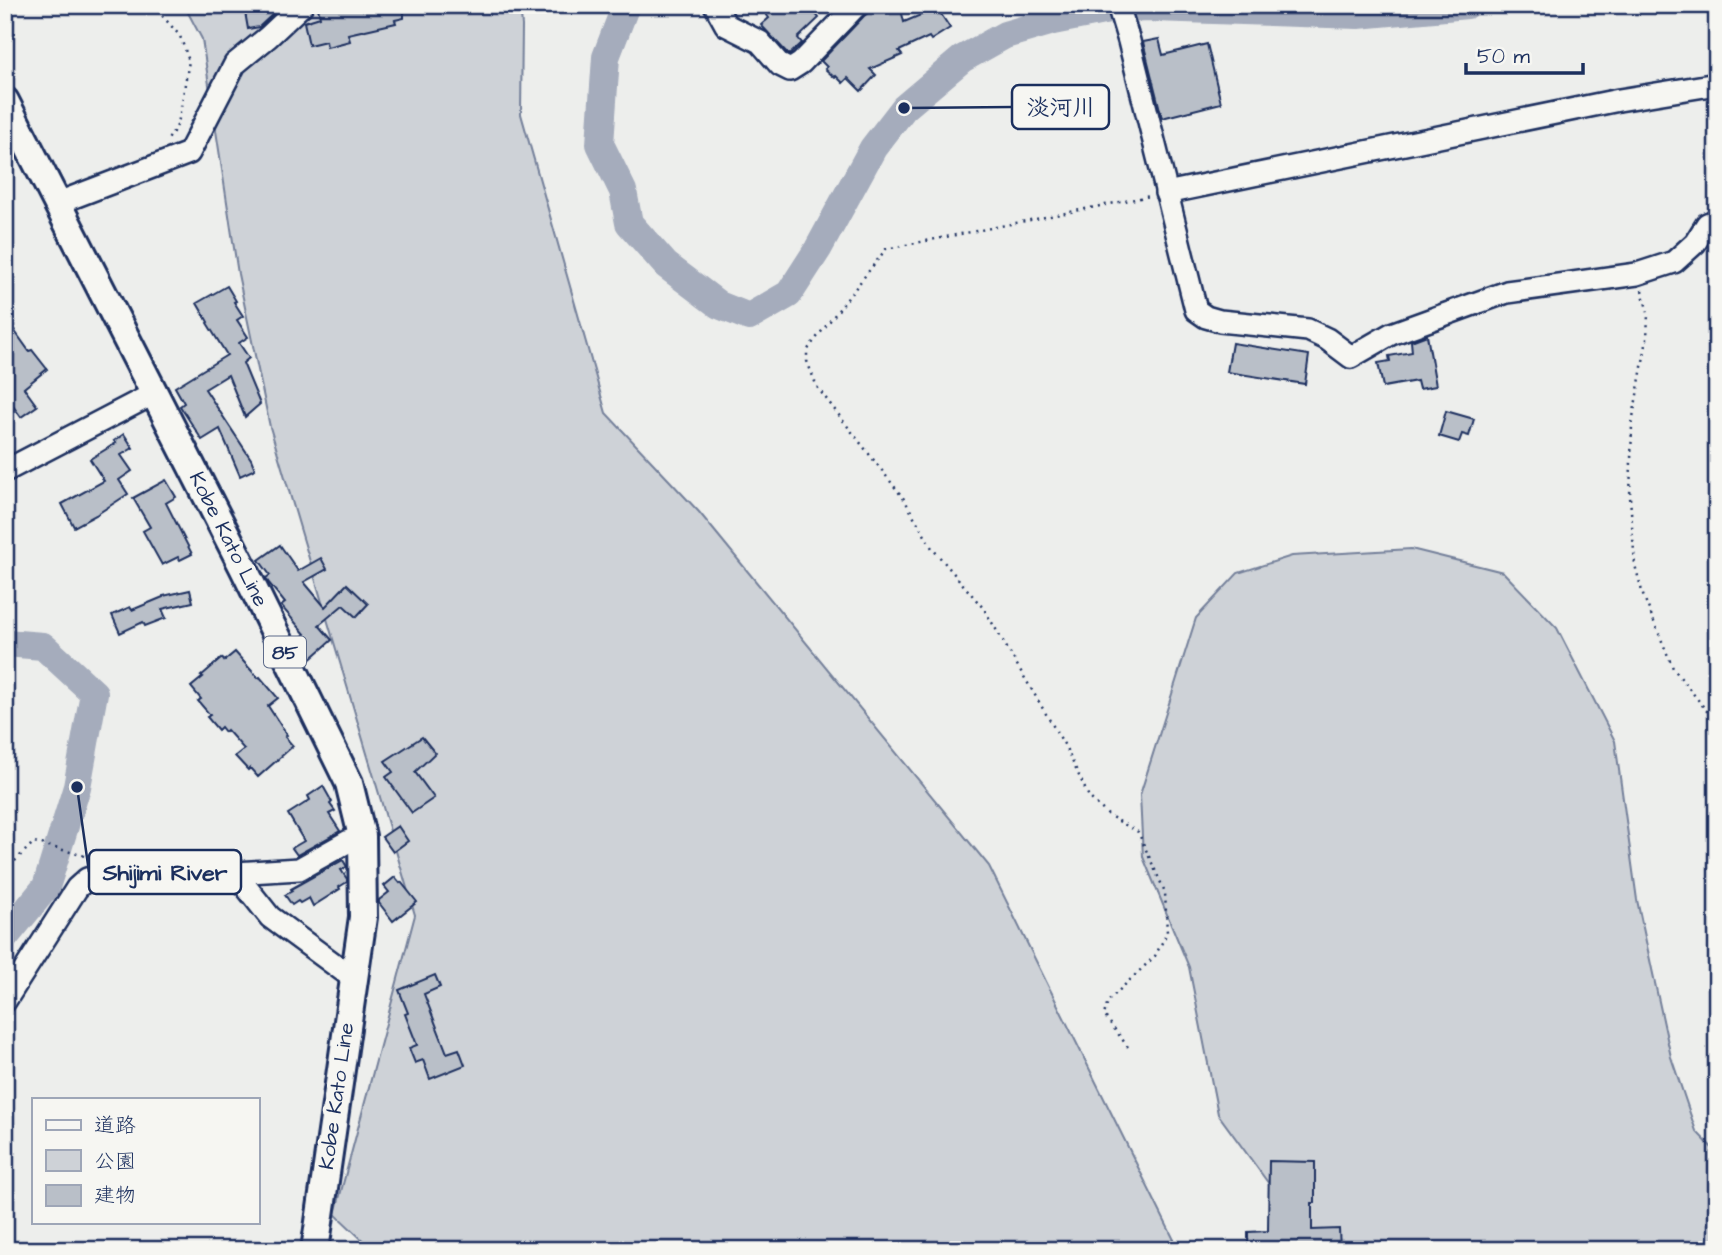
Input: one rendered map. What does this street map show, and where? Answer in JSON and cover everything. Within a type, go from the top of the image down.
[{"type":"main road","name":"Kobe Kato Line","points":[[5,102],[243,567],[349,783],[362,836],[363,917],[315,1250]]},
{"type":"street","points":[[58,203],[189,153],[235,64],[302,5]]},
{"type":"street","points":[[715,5],[726,25],[760,42],[780,65],[790,69],[801,63],[857,5]]},
{"type":"street","points":[[1118,5],[1196,310],[1206,317],[1220,321],[1308,330],[1327,339],[1351,357],[1391,334],[1507,292],[1637,274],[1674,262],[1695,243],[1707,224],[1717,219]]},
{"type":"street","points":[[1166,193],[1605,103],[1717,84]]},
{"type":"street","points":[[5,471],[155,393]]},
{"type":"street","points":[[5,1001],[77,888],[87,878],[121,872],[236,873],[299,869],[362,836]]},
{"type":"street","points":[[236,873],[270,916],[353,978]]},
{"type":"path","points":[[153,5],[180,36],[189,61],[178,124],[158,157],[156,166]]},
{"type":"path","points":[[1128,1047],[1104,1015],[1108,1000],[1155,956],[1167,933],[1165,892],[1138,832],[1108,815],[1090,797],[1065,746],[984,609],[932,548],[904,499],[817,387],[807,361],[807,351],[886,249],[1166,193]]},
{"type":"path","points":[[1637,274],[1648,313],[1647,339],[1632,423],[1630,497],[1635,565],[1643,595],[1673,668],[1717,724]]},
{"type":"path","points":[[5,872],[34,842],[93,859]]},
{"type":"green space","points":[[184,5],[520,5],[521,114],[606,413],[699,512],[989,866],[1179,1250],[373,1250],[335,1214],[415,915],[270,427],[238,274],[202,39]]},
{"type":"green space","points":[[1411,549],[1503,572],[1557,628],[1615,741],[1637,900],[1671,1057],[1696,1131],[1717,1153],[1717,1250],[1317,1250],[1218,1114],[1189,967],[1143,857],[1140,795],[1196,618],[1238,573],[1292,556]]},
{"type":"building","points":[[329,5],[404,5],[404,18],[395,20],[396,23],[348,34],[350,41],[327,47],[326,41],[309,45],[304,22],[320,17],[318,8]]},
{"type":"building","points":[[777,5],[824,5],[815,13],[819,18],[798,38],[802,43],[789,55],[761,25],[769,18],[766,14]]},
{"type":"building","points":[[878,5],[900,5],[904,22],[928,12],[926,5],[935,5],[950,28],[931,40],[929,37],[899,51],[902,55],[870,69],[876,75],[861,91],[848,78],[843,83],[836,76],[835,78],[821,61]]},
{"type":"building","points":[[245,12],[275,12],[259,27],[248,29]]},
{"type":"building","points":[[1159,39],[1163,55],[1207,44],[1221,103],[1162,118],[1143,42]]},
{"type":"building","points":[[227,286],[243,316],[237,320],[248,337],[239,343],[249,358],[243,363],[260,404],[245,417],[228,375],[205,389],[251,459],[255,469],[240,476],[220,429],[202,440],[180,406],[184,403],[175,387],[227,355],[197,303]]},
{"type":"building","points":[[14,330],[29,351],[32,350],[47,369],[24,388],[37,406],[21,417],[5,395],[5,336]]},
{"type":"building","points":[[1427,335],[1436,386],[1419,389],[1417,381],[1383,387],[1378,363],[1390,361],[1389,356],[1412,352],[1411,341]]},
{"type":"building","points":[[1232,343],[1309,355],[1305,384],[1227,372]]},
{"type":"building","points":[[1446,411],[1474,419],[1469,436],[1462,434],[1459,442],[1439,436]]},
{"type":"building","points":[[124,434],[133,448],[121,455],[132,471],[119,480],[128,494],[74,527],[62,504],[104,481],[90,459],[116,443],[114,441]]},
{"type":"building","points":[[166,480],[176,497],[166,503],[192,554],[162,565],[143,531],[150,527],[133,498]]},
{"type":"building","points":[[280,545],[298,571],[321,558],[327,569],[304,582],[325,607],[347,584],[368,604],[356,617],[343,605],[319,625],[332,640],[307,662],[297,641],[305,634],[281,606],[285,603],[268,582],[266,578],[270,575],[259,560]]},
{"type":"building","points":[[190,590],[193,602],[162,609],[166,618],[145,626],[143,622],[120,633],[112,615],[130,607],[132,610],[163,596]]},
{"type":"building","points":[[235,652],[278,698],[268,706],[293,746],[258,777],[235,756],[244,749],[227,730],[225,732],[221,727],[218,730],[207,717],[210,715],[191,687],[222,658],[224,661]]},
{"type":"building","points":[[422,737],[435,753],[415,772],[434,798],[412,813],[386,777],[393,772],[385,761]]},
{"type":"building","points":[[323,786],[335,811],[329,814],[340,831],[297,855],[292,848],[304,841],[288,814],[310,800],[308,796]]},
{"type":"building","points":[[398,826],[408,841],[393,852],[382,837]]},
{"type":"building","points":[[343,860],[347,867],[341,870],[347,882],[339,887],[340,889],[313,906],[309,898],[292,905],[285,895],[292,891],[291,889]]},
{"type":"building","points":[[395,877],[417,902],[393,921],[379,900],[389,892],[384,886]]},
{"type":"building","points":[[435,975],[440,987],[424,994],[447,1053],[459,1049],[465,1065],[430,1079],[423,1060],[415,1063],[409,1048],[417,1045],[399,990]]},
{"type":"building","points":[[1269,1161],[1315,1162],[1312,1230],[1339,1229],[1340,1250],[1248,1250],[1248,1232],[1268,1231]]},
{"type":"waterway","points":[[626,5],[606,57],[600,144],[623,191],[629,223],[666,265],[719,305],[749,317],[789,294],[818,249],[873,148],[904,108],[962,59],[1005,35],[1053,21],[1114,9],[1358,15],[1467,5]]},
{"type":"waterway","points":[[5,643],[43,646],[94,693],[77,787],[46,887],[5,937]]},
{"type":"place","name":"淡河川","points":[[904,108]]},
{"type":"place","name":"Shijimi River","points":[[77,787]]}]
